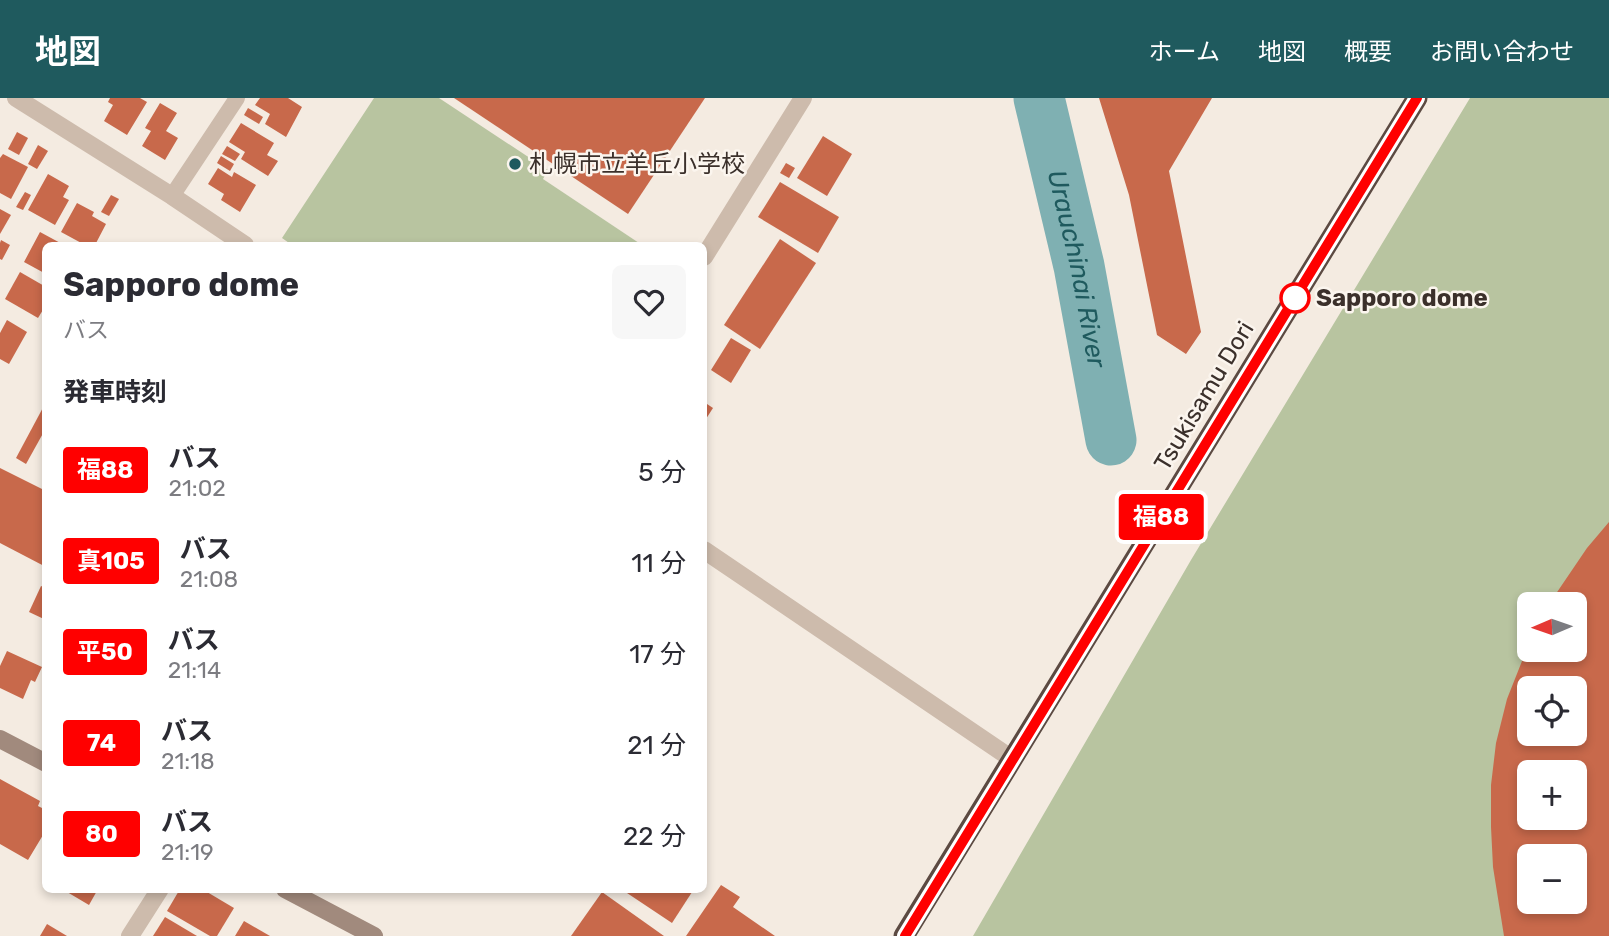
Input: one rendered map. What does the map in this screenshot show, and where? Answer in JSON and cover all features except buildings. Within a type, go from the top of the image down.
[{"type":"highway","name":"Tsukisamu Dori","points":[[904,936],[1417,98]]},
{"type":"street","points":[[16,98],[241,242]]},
{"type":"street","points":[[707,252],[803,98]]},
{"type":"street","points":[[707,552],[1012,759]]},
{"type":"street","points":[[0,739],[42,761]]},
{"type":"street","points":[[130,936],[157,893]]},
{"type":"street","points":[[293,893],[374,936]]},
{"type":"lane","points":[[172,196],[237,98]]},
{"type":"green space","points":[[374,98],[439,98],[548,170],[543,179],[638,242],[288,242],[282,238]]},
{"type":"green space","points":[[1470,98],[1609,98],[1609,936],[973,936],[1191,560]]},
{"type":"waterway","name":"Urauchinai River","points":[[1039,98],[1079,266],[1111,440]]},
{"type":"bus line","name":"福88","points":[[905,936],[1417,98]]},
{"type":"place","name":"札幌市立羊丘小学校","points":[[515,164]]},
{"type":"place","name":"Sapporo dome","points":[[1295,298]]}]
